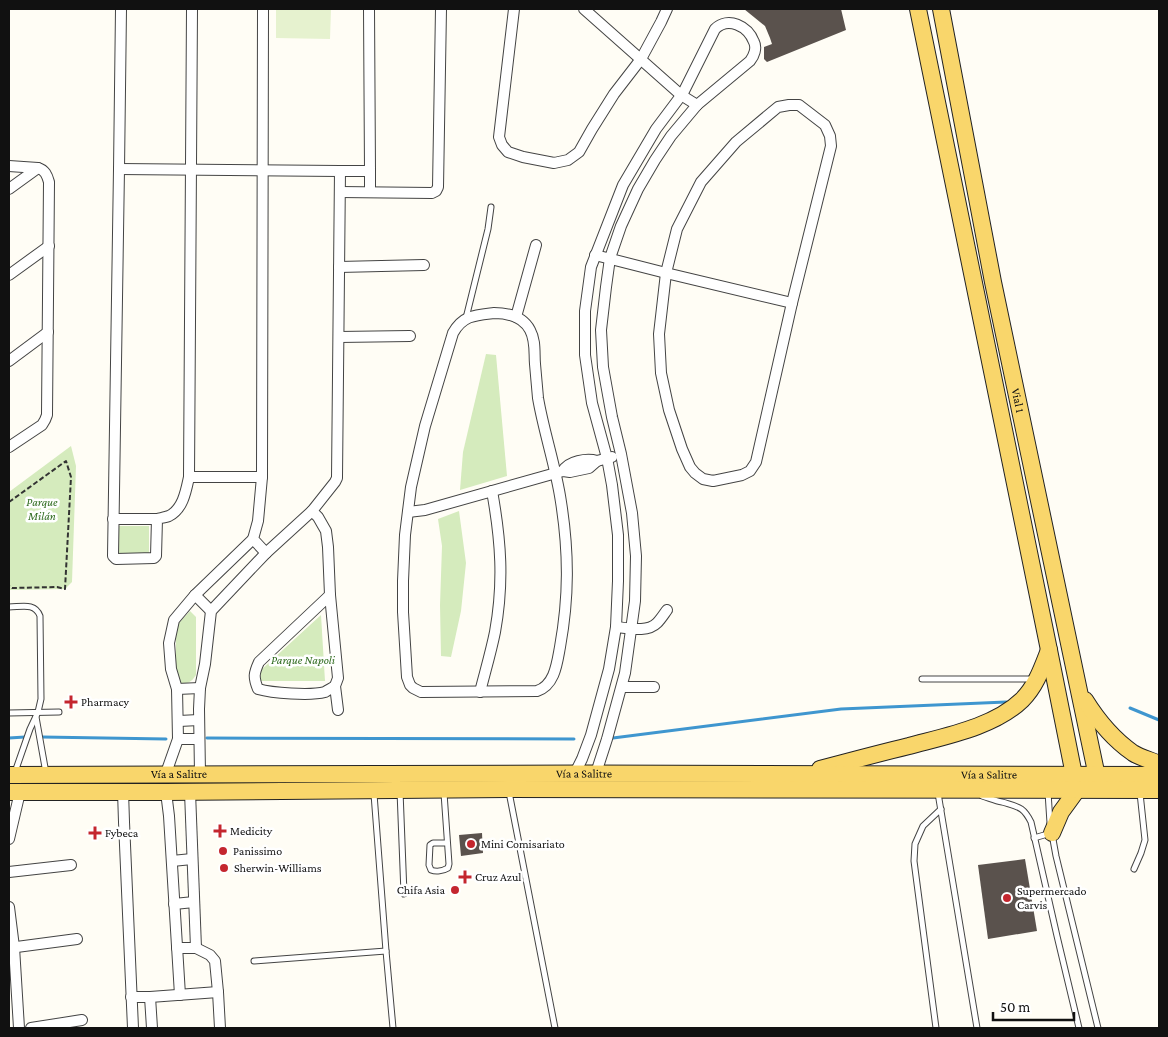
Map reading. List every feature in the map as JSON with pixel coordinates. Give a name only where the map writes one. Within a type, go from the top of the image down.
[{"type":"main road","points":[[918,9],[1075,783],[1052,833]]},
{"type":"main road","name":"Vial 1","points":[[941,9],[993,282],[1098,783]]},
{"type":"main road","points":[[798,775],[957,733],[1007,712],[1022,700],[1038,679],[1049,650]]},
{"type":"main road","points":[[1079,690],[1104,728],[1134,754],[1159,764]]},
{"type":"main road","name":"Vía a Salitre","points":[[11,775],[596,773],[798,775],[1048,783],[1098,783],[1159,776]]},
{"type":"main road","name":"Vía a Salitre","points":[[14,792],[508,789],[965,790],[1048,783]]},
{"type":"main road","name":"Vía a Salitre","points":[[1098,783],[1139,790],[1159,790]]},
{"type":"street","points":[[121,9],[114,558],[154,558],[156,556],[157,519]]},
{"type":"street","points":[[113,519],[157,519],[170,516],[184,498],[189,477],[192,9]]},
{"type":"street","points":[[166,773],[178,739],[179,721],[177,689],[171,669],[169,643],[174,620],[195,595],[253,539],[258,520],[262,477],[263,9]]},
{"type":"street","points":[[369,9],[370,192]]},
{"type":"street","points":[[340,192],[432,193],[436,191],[438,187],[441,9]]},
{"type":"street","points":[[514,9],[499,137],[502,145],[508,152],[522,157],[554,163],[568,160],[579,152],[614,94],[641,59],[666,9]]},
{"type":"street","points":[[587,10],[681,95],[697,104]]},
{"type":"street","points":[[575,773],[591,736],[609,669],[616,627],[618,581],[618,535],[612,485],[602,460],[585,355],[585,311],[591,267],[622,185],[656,129],[681,95],[715,29],[726,22],[744,28],[755,42],[754,55],[750,61],[697,104],[671,136],[638,189],[621,226],[610,258],[601,330],[605,375],[612,417],[632,514],[636,556],[635,601],[626,673],[596,773]]},
{"type":"street","points":[[799,106],[825,125],[830,136],[831,146],[756,462],[750,471],[742,475],[713,481],[703,479],[690,467],[682,449],[669,410],[661,373],[659,334],[666,273],[677,229],[700,182],[736,142],[778,107],[799,106]]},
{"type":"street","points":[[9,166],[42,169],[46,172],[49,182],[47,415],[42,424],[9,447]]},
{"type":"street","points":[[9,189],[38,168]]},
{"type":"street","points":[[120,169],[370,171]]},
{"type":"street","points":[[200,774],[198,720],[200,688],[205,664],[211,611],[266,554],[312,511],[337,478],[340,171]]},
{"type":"street","points":[[516,317],[536,245]]},
{"type":"street","points":[[9,275],[49,246]]},
{"type":"street","points":[[596,255],[792,304]]},
{"type":"street","points":[[339,267],[424,265]]},
{"type":"street","points":[[500,313],[516,317],[528,328],[533,338],[538,397],[544,428],[559,472],[568,571],[560,650],[553,676],[549,684],[542,690],[421,692],[413,688],[408,681],[403,612],[404,558],[410,486],[425,426],[453,333],[461,322],[477,315],[500,313]]},
{"type":"street","points":[[9,361],[48,332]]},
{"type":"street","points":[[339,338],[410,336]]},
{"type":"street","points":[[408,512],[425,510],[559,472],[568,465],[588,460],[602,460],[621,454]]},
{"type":"street","points":[[189,477],[262,477]]},
{"type":"street","points":[[480,692],[495,633],[500,587],[500,540],[492,491]]},
{"type":"street","points":[[312,511],[326,531],[338,678],[335,686],[338,710]]},
{"type":"street","points":[[253,539],[266,554]]},
{"type":"street","points":[[195,595],[211,611]]},
{"type":"street","points":[[330,595],[260,662],[254,672],[258,689],[266,691],[309,694],[325,692],[335,686]]},
{"type":"street","points":[[616,627],[632,629],[651,627],[668,610]]},
{"type":"street","points":[[609,669],[626,673]]},
{"type":"street","points":[[622,687],[654,686]]},
{"type":"street","points":[[177,689],[200,688]]},
{"type":"street","points":[[179,721],[198,720]]},
{"type":"street","points":[[178,739],[199,739]]},
{"type":"street","points":[[123,791],[133,1028]]},
{"type":"street","points":[[9,839],[14,792]]},
{"type":"street","points":[[166,792],[180,995]]},
{"type":"street","points":[[190,792],[196,948]]},
{"type":"street","points":[[172,861],[192,859]]},
{"type":"street","points":[[9,872],[71,865]]},
{"type":"street","points":[[174,904],[194,902]]},
{"type":"street","points":[[9,906],[19,1028]]},
{"type":"street","points":[[11,947],[78,939]]},
{"type":"street","points":[[177,948],[196,948],[210,955],[215,961],[220,1028]]},
{"type":"street","points":[[131,997],[218,992]]},
{"type":"street","points":[[150,997],[152,1028]]},
{"type":"street","points":[[31,1028],[82,1020]]},
{"type":"lane","points":[[466,319],[492,207]]},
{"type":"lane","points":[[9,607],[33,607],[38,610],[40,616],[41,699],[37,714],[11,775]]},
{"type":"lane","points":[[922,679],[1038,679]]},
{"type":"lane","points":[[9,713],[37,714],[60,712]]},
{"type":"lane","points":[[37,714],[46,775]]},
{"type":"lane","points":[[1048,783],[1056,856],[1098,1028]]},
{"type":"lane","points":[[508,789],[555,1028]]},
{"type":"lane","points":[[444,790],[449,864],[448,868],[431,870],[429,865],[430,845],[433,843],[447,843]]},
{"type":"lane","points":[[938,790],[977,1028]]},
{"type":"lane","points":[[965,790],[1003,803],[1015,805],[1023,809],[1031,822],[1079,1028]]},
{"type":"lane","points":[[1134,869],[1145,840],[1139,790]]},
{"type":"lane","points":[[374,791],[393,1028]]},
{"type":"lane","points":[[400,791],[404,894]]},
{"type":"lane","points":[[936,1028],[914,861],[915,844],[923,826],[941,809]]},
{"type":"lane","points":[[1034,838],[1052,833]]},
{"type":"lane","points":[[254,961],[386,951]]},
{"type":"path","points":[[9,502],[66,461],[71,476],[66,589],[57,587],[12,588],[9,586]]},
{"type":"green space","points":[[276,9],[331,9],[330,39],[276,38]]},
{"type":"green space","points":[[486,354],[496,355],[507,476],[460,490],[463,452]]},
{"type":"green space","name":"Parque Milán","points":[[71,446],[76,466],[72,582],[65,589],[9,590],[9,492]]},
{"type":"green space","points":[[459,511],[466,563],[461,611],[451,657],[441,656],[442,546],[438,519]]},
{"type":"green space","points":[[119,526],[149,526],[149,554],[119,554]]},
{"type":"green space","points":[[190,611],[196,617],[196,675],[190,682],[181,683],[176,675],[176,626]]},
{"type":"green space","name":"Parque Napoli","points":[[321,615],[325,681],[260,681],[261,670]]},
{"type":"building","points":[[744,9],[841,9],[846,30],[767,62],[764,59],[764,47],[772,44],[765,26]]},
{"type":"building","name":"Mini Comisariato","points":[[482,833],[483,853],[461,856],[459,835]]},
{"type":"building","name":"Supermercado Carvis","points":[[1025,859],[1037,931],[988,939],[978,865]]},
{"type":"waterway","points":[[613,738],[841,709],[1006,702]]},
{"type":"waterway","points":[[1130,708],[1159,720]]},
{"type":"waterway","points":[[9,738],[25,737]]},
{"type":"waterway","points":[[42,737],[166,739]]},
{"type":"waterway","points":[[207,738],[574,739]]},
{"type":"place","name":"Pharmacy","points":[[71,702]]},
{"type":"place","name":"Medicity","points":[[220,831]]},
{"type":"place","name":"Fybeca","points":[[95,833]]},
{"type":"place","name":"Mini Comisariato","points":[[471,844]]},
{"type":"place","name":"Panissimo","points":[[223,851]]},
{"type":"place","name":"Sherwin-Williams","points":[[224,868]]},
{"type":"place","name":"Cruz Azul","points":[[465,877]]},
{"type":"place","name":"Chifa Asia","points":[[455,890]]},
{"type":"place","name":"Supermercado Carvis","points":[[1007,898]]}]
